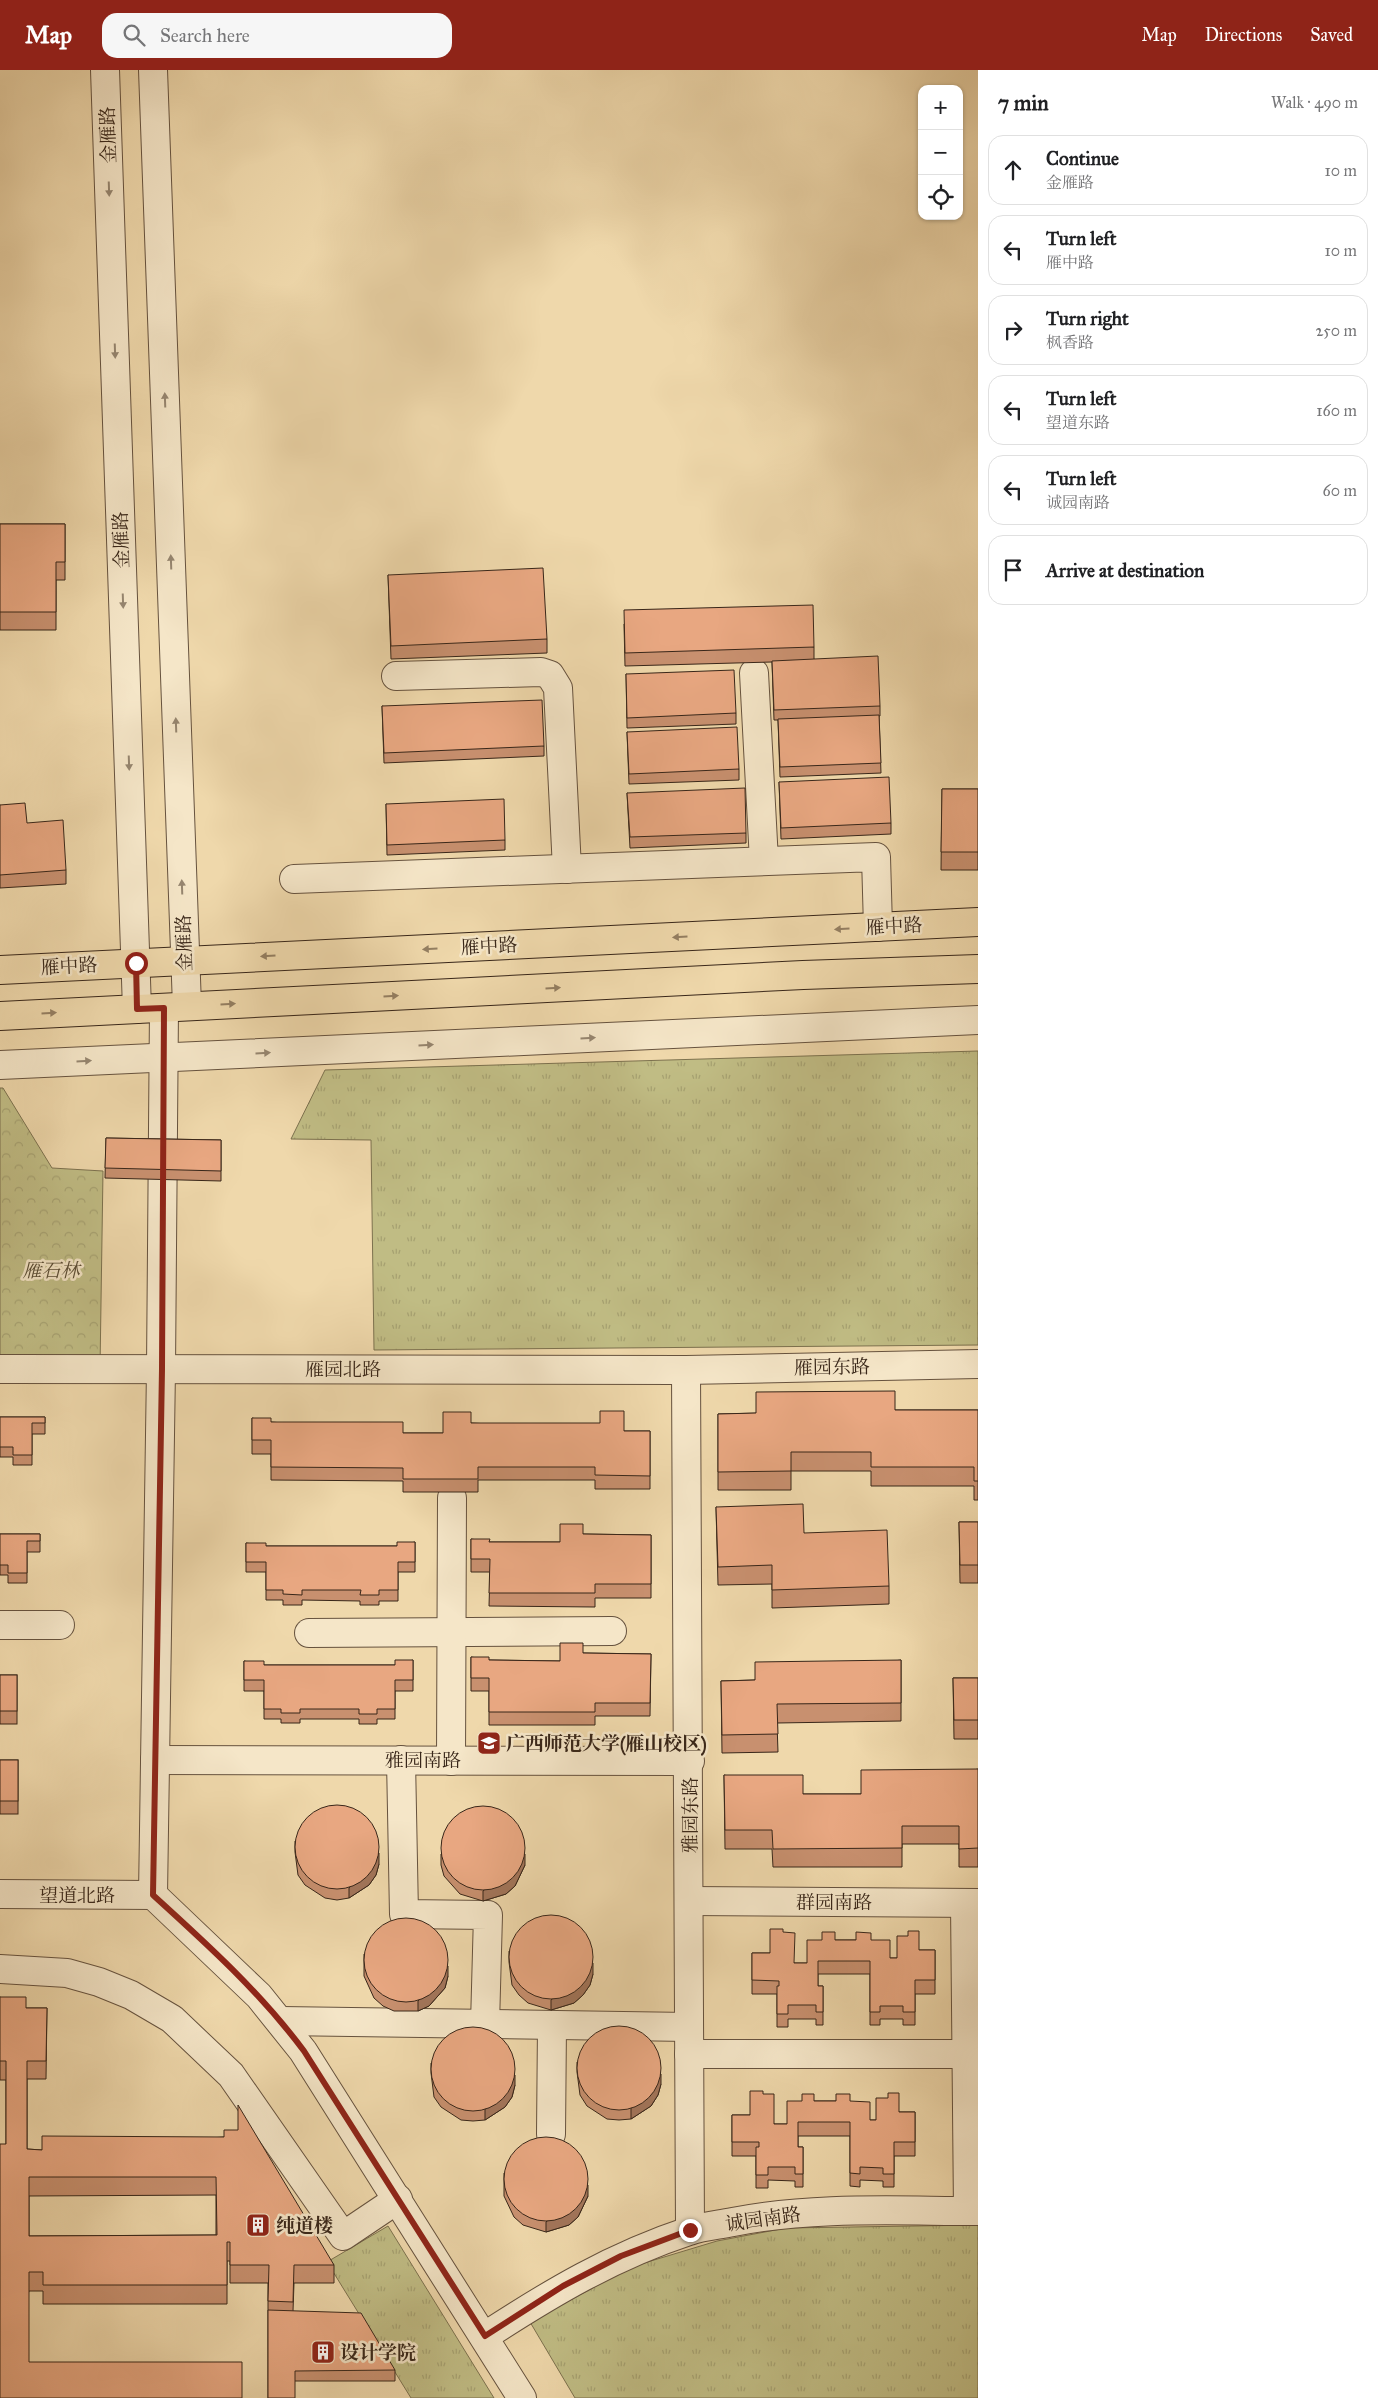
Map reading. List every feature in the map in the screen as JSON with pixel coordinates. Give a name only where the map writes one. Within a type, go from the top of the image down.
[{"type":"main road","name":"雁中路","points":[[0,970],[978,922]]},
{"type":"main road","points":[[0,1016],[783,976],[978,969]]},
{"type":"street","name":"金雁路","points":[[106,70],[137,1009]]},
{"type":"street","name":"金雁路","points":[[153,70],[185,960],[176,1007],[163,1057],[162,1369],[153,1895]]},
{"type":"street","points":[[396,676],[541,672],[550,675],[558,688],[566,869]]},
{"type":"street","points":[[754,673],[764,862]]},
{"type":"street","points":[[294,879],[876,857],[878,927]]},
{"type":"street","points":[[0,1065],[978,1020]]},
{"type":"street","name":"雁园东路","points":[[686,1370],[978,1364]]},
{"type":"street","name":"雁园北路","points":[[0,1369],[686,1370]]},
{"type":"street","name":"雅园东路","points":[[686,1370],[690,1761],[690,2230]]},
{"type":"street","points":[[451,1761],[452,1498]]},
{"type":"street","points":[[0,1625],[60,1625]]},
{"type":"street","points":[[309,1633],[612,1631]]},
{"type":"street","name":"雅园南路","points":[[155,1760],[690,1761]]},
{"type":"street","points":[[401,1760],[404,1914],[488,1915],[485,2024]]},
{"type":"street","name":"望道北路","points":[[0,1894],[153,1895]]},
{"type":"street","points":[[153,1895],[218,1955],[282,2021],[304,2051],[485,2336],[522,2398]]},
{"type":"street","name":"群园南路","points":[[690,1901],[972,1903]]},
{"type":"street","points":[[972,1903],[973,2211]]},
{"type":"street","points":[[0,1968],[67,1973],[99,1982],[131,1995],[172,2019],[231,2075],[344,2236],[398,2200]]},
{"type":"street","points":[[282,2021],[689,2026]]},
{"type":"street","points":[[551,2134],[552,2025]]},
{"type":"street","points":[[689,2054],[972,2054]]},
{"type":"street","name":"诚园南路","points":[[485,2336],[563,2286],[621,2256],[690,2230],[765,2216],[836,2210],[973,2211]]},
{"type":"green space","points":[[978,1051],[978,1345],[374,1350],[371,1140],[291,1139],[325,1070]]},
{"type":"green space","name":"雁石林","points":[[0,1088],[3,1088],[52,1168],[103,1171],[100,1369],[0,1369]]},
{"type":"green space","points":[[978,2225],[978,2398],[575,2398],[530,2322],[631,2267],[717,2241],[786,2228]]},
{"type":"green space","points":[[388,2226],[494,2398],[411,2398],[327,2262]]},
{"type":"building","points":[[0,524],[65,524],[65,562],[56,562],[56,612],[0,612]]},
{"type":"building","points":[[543,568],[547,639],[391,646],[388,575]]},
{"type":"building","points":[[813,605],[814,647],[625,653],[624,610]]},
{"type":"building","points":[[878,656],[880,706],[774,710],[772,661]]},
{"type":"building","points":[[734,670],[736,713],[627,718],[626,674]]},
{"type":"building","points":[[542,700],[544,746],[384,753],[382,706]]},
{"type":"building","points":[[879,715],[881,763],[780,767],[778,719]]},
{"type":"building","points":[[737,727],[739,769],[629,774],[627,732]]},
{"type":"building","points":[[889,777],[891,823],[781,828],[779,782]]},
{"type":"building","points":[[745,788],[746,833],[630,837],[627,793]]},
{"type":"building","points":[[942,789],[978,789],[978,852],[941,852]]},
{"type":"building","points":[[504,799],[505,840],[387,845],[386,804]]},
{"type":"building","points":[[25,803],[27,823],[63,820],[66,870],[0,875],[0,805]]},
{"type":"building","points":[[106,1138],[221,1140],[221,1171],[105,1168]]},
{"type":"building","points":[[895,1391],[895,1410],[978,1410],[978,1481],[974,1481],[974,1467],[871,1467],[871,1452],[791,1452],[791,1471],[718,1472],[718,1414],[756,1413],[756,1392]]},
{"type":"building","points":[[600,1411],[624,1411],[624,1431],[650,1431],[650,1476],[595,1475],[595,1467],[478,1467],[478,1479],[403,1479],[403,1468],[271,1467],[271,1440],[252,1440],[252,1418],[271,1418],[271,1422],[403,1422],[403,1433],[443,1433],[443,1412],[471,1412],[471,1423],[600,1423]]},
{"type":"building","points":[[0,1417],[45,1417],[45,1423],[32,1423],[32,1455],[13,1455],[13,1447],[0,1447]]},
{"type":"building","points":[[803,1504],[804,1533],[887,1530],[889,1586],[772,1590],[772,1565],[718,1567],[716,1507]]},
{"type":"building","points":[[959,1522],[978,1522],[978,1565],[960,1565]]},
{"type":"building","points":[[560,1524],[583,1524],[583,1534],[651,1535],[651,1584],[595,1584],[595,1593],[489,1593],[490,1559],[471,1559],[471,1539],[490,1539],[489,1542],[560,1542]]},
{"type":"building","points":[[0,1534],[40,1534],[40,1541],[27,1541],[27,1573],[8,1573],[8,1565],[0,1565]]},
{"type":"building","points":[[397,1542],[415,1542],[415,1562],[398,1562],[398,1590],[379,1590],[379,1595],[360,1595],[361,1590],[302,1590],[302,1595],[283,1594],[283,1590],[266,1590],[266,1562],[246,1562],[246,1543],[266,1543],[266,1546],[397,1546]]},
{"type":"building","points":[[560,1643],[583,1643],[583,1653],[651,1654],[650,1703],[595,1703],[595,1712],[489,1712],[489,1678],[471,1678],[471,1657],[489,1657],[489,1660],[560,1661]]},
{"type":"building","points":[[395,1660],[413,1660],[413,1680],[395,1680],[395,1709],[377,1709],[377,1714],[359,1714],[359,1709],[300,1709],[300,1713],[281,1713],[281,1709],[264,1709],[264,1680],[244,1680],[244,1661],[264,1661],[264,1665],[395,1665]]},
{"type":"building","points":[[901,1660],[901,1703],[777,1704],[778,1734],[722,1735],[721,1681],[755,1680],[755,1662]]},
{"type":"building","points":[[0,1675],[17,1675],[17,1711],[0,1711]]},
{"type":"building","points":[[953,1678],[978,1678],[978,1720],[954,1720]]},
{"type":"building","points":[[0,1760],[18,1760],[18,1801],[0,1801]]},
{"type":"building","points":[[978,1769],[978,1848],[959,1849],[959,1826],[902,1826],[902,1848],[773,1849],[772,1830],[725,1830],[724,1775],[803,1775],[803,1794],[861,1794],[861,1770]]},
{"type":"building","points":[[337,1805],[353,1808],[372,1824],[376,1831],[379,1847],[376,1863],[360,1882],[353,1886],[337,1889],[321,1886],[302,1870],[298,1863],[295,1847],[298,1831],[314,1812],[321,1808]]},
{"type":"building","points":[[483,1806],[506,1813],[518,1825],[525,1848],[518,1871],[506,1883],[483,1890],[460,1883],[448,1871],[441,1848],[448,1825],[460,1813]]},
{"type":"building","points":[[551,1915],[574,1922],[586,1934],[593,1957],[586,1980],[574,1992],[551,1999],[528,1992],[516,1980],[509,1957],[516,1934],[528,1922]]},
{"type":"building","points":[[406,1918],[429,1925],[441,1937],[448,1960],[441,1983],[429,1995],[406,2002],[383,1995],[371,1983],[364,1960],[371,1937],[383,1925]]},
{"type":"building","points":[[770,1929],[783,1929],[783,1932],[795,1933],[794,1963],[807,1963],[807,1940],[822,1940],[822,1932],[835,1932],[835,1940],[856,1940],[856,1932],[871,1933],[871,1940],[890,1940],[890,1958],[897,1958],[897,1936],[908,1936],[908,1931],[919,1931],[919,1950],[935,1950],[935,1980],[915,1980],[915,2012],[903,2012],[903,2006],[880,2006],[880,2012],[870,2012],[870,1961],[818,1961],[818,1986],[823,1986],[823,2012],[816,2012],[816,2005],[788,2005],[788,2014],[777,2014],[777,1986],[779,1986],[779,1981],[752,1980],[752,1953],[770,1953]]},
{"type":"building","name":"纯道楼","points":[[0,1997],[26,1997],[26,2008],[47,2008],[46,2061],[27,2061],[27,2149],[42,2150],[42,2136],[224,2137],[224,2130],[238,2130],[238,2105],[334,2265],[294,2265],[293,2302],[268,2301],[269,2265],[230,2265],[230,2242],[227,2242],[227,2285],[43,2285],[43,2272],[29,2272],[29,2362],[242,2362],[242,2398],[0,2398],[0,2144],[6,2144],[6,2061],[0,2061]],"holes":[[[29,2177],[216,2177],[217,2235],[29,2236]]]},
{"type":"building","points":[[619,2026],[635,2029],[654,2045],[658,2052],[661,2068],[658,2084],[642,2103],[635,2107],[619,2110],[603,2107],[584,2091],[580,2084],[577,2068],[580,2052],[596,2033],[603,2029]]},
{"type":"building","points":[[473,2027],[496,2034],[508,2046],[515,2069],[508,2092],[496,2104],[473,2111],[450,2104],[438,2092],[431,2069],[438,2046],[450,2034]]},
{"type":"building","points":[[750,2091],[763,2091],[763,2094],[774,2094],[774,2124],[787,2124],[787,2101],[802,2101],[802,2094],[814,2094],[814,2101],[836,2101],[836,2094],[850,2094],[850,2101],[870,2102],[870,2120],[876,2120],[876,2098],[888,2098],[888,2093],[899,2093],[899,2112],[915,2112],[915,2142],[894,2142],[894,2174],[883,2174],[883,2168],[860,2167],[860,2174],[850,2173],[850,2122],[798,2122],[798,2147],[803,2147],[803,2174],[795,2174],[795,2167],[768,2167],[768,2175],[756,2175],[756,2147],[759,2147],[759,2142],[732,2142],[732,2115],[750,2115]]},
{"type":"building","points":[[546,2137],[569,2144],[581,2156],[588,2179],[581,2202],[569,2214],[546,2221],[523,2214],[511,2202],[504,2179],[511,2156],[523,2144]]},
{"type":"building","name":"设计学院","points":[[268,2310],[361,2313],[395,2370],[295,2371],[295,2398],[268,2398]]},
{"type":"place","name":"广西师范大学(雁山校区)","points":[[489,1743]]},
{"type":"place","name":"纯道楼","points":[[258,2225]]},
{"type":"place","name":"设计学院","points":[[323,2352]]},
{"type":"route","points":[[136,963],[137,1009],[164,1008],[162,1369],[153,1895],[260,1996],[282,2021],[304,2051],[485,2336],[563,2286],[621,2256],[690,2230]]}]
